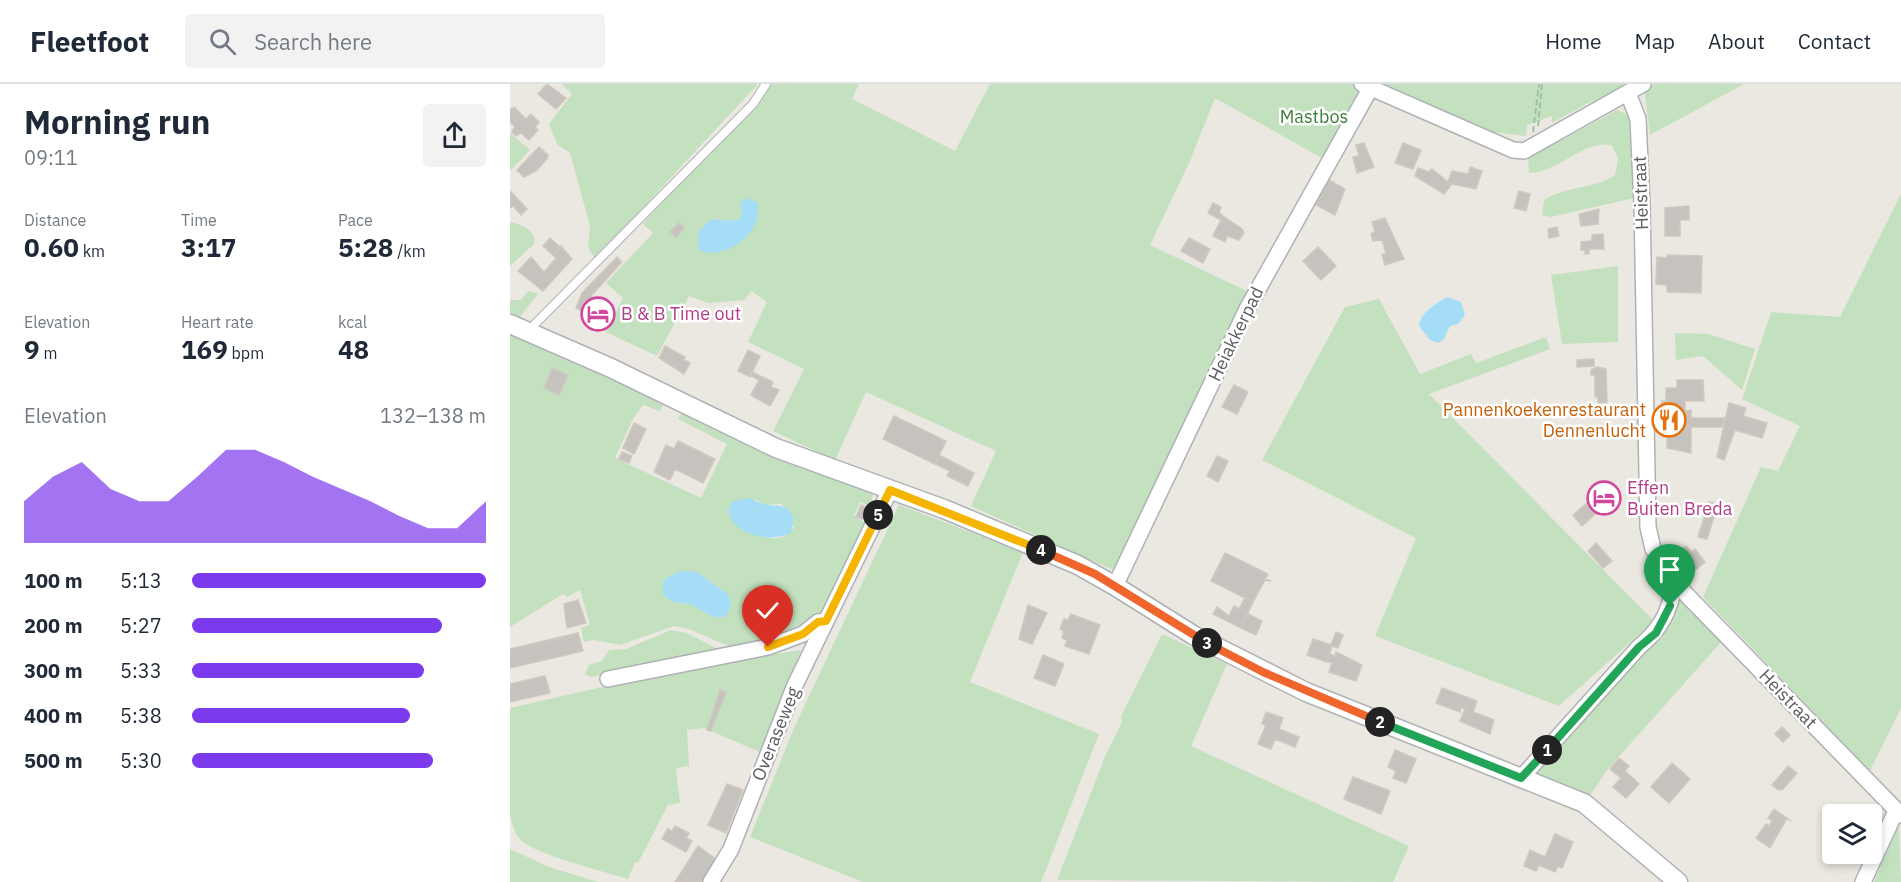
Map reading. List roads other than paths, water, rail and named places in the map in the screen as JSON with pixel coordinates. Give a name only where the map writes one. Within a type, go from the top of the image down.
[{"type":"street","points":[[1366,86],[1513,150],[1533,147],[1643,84]]},
{"type":"street","name":"Heiakkerpad","points":[[1115,586],[1247,309],[1366,86]]},
{"type":"street","name":"Heistraat","points":[[1628,93],[1638,119],[1642,205],[1648,527],[1653,549],[1676,582],[1898,813]]},
{"type":"street","points":[[510,324],[621,373],[776,448],[944,509],[1078,566],[1115,586],[1165,619],[1263,672],[1379,722],[1584,803],[1678,882]]},
{"type":"street","name":"Overaseweg","points":[[711,882],[731,849],[778,725],[890,490]]},
{"type":"street","points":[[1521,778],[1639,647],[1656,633],[1670,606],[1676,582]]},
{"type":"street","points":[[608,679],[768,647],[803,634],[818,622],[826,621]]},
{"type":"street","points":[[1863,882],[1898,813]]},
{"type":"lane","points":[[527,332],[753,104],[766,84]]},
{"type":"water","points":[[745,198],[757,202],[758,213],[749,234],[741,242],[720,252],[709,253],[698,250],[698,233],[704,226],[717,219],[739,219],[742,214],[740,205]]},
{"type":"water","points":[[1447,297],[1461,302],[1465,315],[1458,324],[1450,326],[1444,339],[1438,343],[1430,340],[1419,326],[1426,313]]},
{"type":"water","points":[[748,498],[789,510],[794,519],[791,533],[764,537],[745,532],[732,520],[728,511],[732,502]]},
{"type":"water","points":[[680,571],[697,572],[729,595],[731,606],[725,617],[713,617],[690,604],[677,603],[665,597],[662,590],[665,579]]},
{"type":"place","name":"B & B Time out","points":[[598,314]]},
{"type":"place","name":"Pannenkoekenrestaurant Dennenlucht","points":[[1669,420]]},
{"type":"place","name":"Effen Buiten Breda","points":[[1604,498]]},
{"type":"park label","name":"Mastbos","points":[[1314,117]]}]
